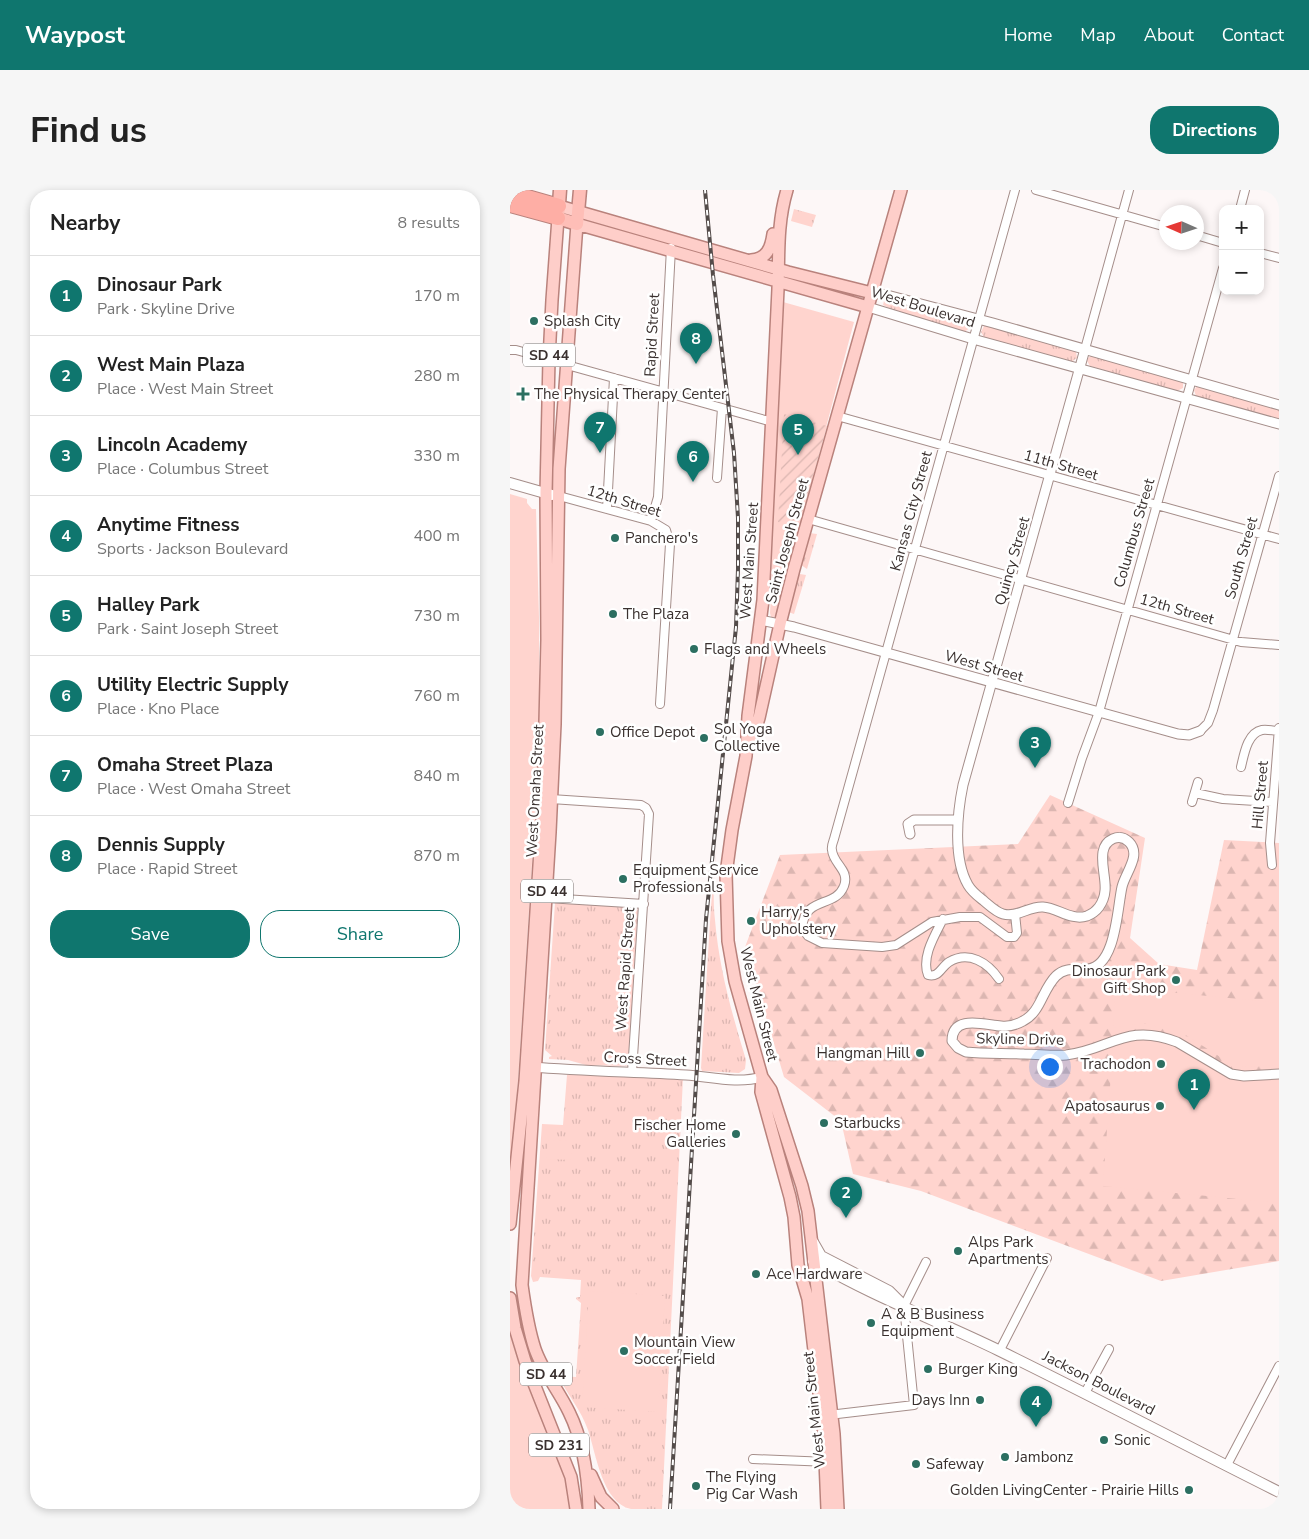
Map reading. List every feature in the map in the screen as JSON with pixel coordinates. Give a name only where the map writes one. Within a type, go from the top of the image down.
[{"type":"highway","points":[[559,212],[560,190]]},
{"type":"highway","points":[[578,218],[580,190]]},
{"type":"highway","points":[[510,192],[559,212]]},
{"type":"highway","points":[[510,205],[559,212]]},
{"type":"highway","name":"West Boulevard","points":[[559,212],[578,218]]},
{"type":"main road","points":[[750,260],[760,259],[767,253],[772,242],[774,222],[782,206],[786,190]]},
{"type":"main road","name":"Saint Joseph Street","points":[[746,756],[759,718],[780,624],[808,519],[901,190]]},
{"type":"main road","name":"West Main Street","points":[[782,206],[778,240],[778,281],[765,564],[748,716],[746,756],[726,874],[726,908],[728,941],[735,981],[762,1076],[771,1090],[802,1186],[815,1263],[831,1462],[838,1509]]},
{"type":"main road","name":"West Omaha Street","points":[[559,212],[549,359],[546,493],[547,640],[545,737],[522,1285],[528,1326],[535,1349],[569,1413],[584,1457],[589,1509]]},
{"type":"main road","name":"West Omaha Street","points":[[510,1224],[531,1067],[547,898],[555,724],[559,496],[578,218]]},
{"type":"main road","name":"West Boulevard","points":[[578,218],[674,239],[778,269],[872,293]]},
{"type":"main road","name":"West Boulevard","points":[[578,218],[670,251],[868,307]]},
{"type":"main road","points":[[510,483],[559,496]]},
{"type":"main road","points":[[765,564],[770,583],[768,614],[771,619],[780,624]]},
{"type":"main road","name":"West Main Street","points":[[762,1076],[761,1092],[790,1197],[798,1265],[808,1299],[827,1415]]},
{"type":"main road","points":[[769,1126],[779,1144],[792,1184],[802,1245],[806,1255],[815,1263]]},
{"type":"main road","name":"Jackson Boulevard","points":[[811,1236],[814,1247],[821,1256],[889,1291],[904,1306]]},
{"type":"main road","points":[[804,1283],[804,1270],[815,1263],[823,1264],[858,1280],[870,1282]]},
{"type":"main road","name":"Jackson Boulevard","points":[[815,1263],[886,1299],[1000,1350],[1279,1492]]},
{"type":"main road","points":[[816,1289],[824,1278],[841,1276]]},
{"type":"main road","name":"SD 44","points":[[510,1298],[515,1328],[535,1385]]},
{"type":"main road","points":[[535,1385],[570,1454],[580,1492],[582,1509]]},
{"type":"main road","name":"SD 231","points":[[535,1385],[571,1477],[576,1509]]},
{"type":"main road","name":"SD 44","points":[[584,1457],[595,1487],[601,1497],[613,1509]]},
{"type":"main road","name":"West Main Street","points":[[827,1509],[831,1462]]},
{"type":"street","name":"Kansas City Street","points":[[943,919],[925,925],[902,941],[889,946],[831,944],[808,936],[802,928],[807,913],[815,905],[837,895],[844,887],[844,871],[833,856],[834,839],[1015,190]]},
{"type":"street","points":[[1036,190],[1159,225]]},
{"type":"street","name":"Quincy Street","points":[[1015,914],[1005,915],[998,912],[969,886],[960,858],[958,820],[963,785],[1129,190]]},
{"type":"street","points":[[1241,205],[1245,190]]},
{"type":"street","points":[[1204,237],[1219,242]]},
{"type":"street","name":"Rapid Street","points":[[651,521],[658,497],[670,251],[674,239]]},
{"type":"street","points":[[1264,254],[1279,258]]},
{"type":"street","name":"Columbus Street","points":[[1068,803],[1099,712],[1219,282]]},
{"type":"street","name":"West Boulevard","points":[[872,293],[887,295],[1085,349],[1279,405]]},
{"type":"street","name":"West Boulevard","points":[[868,307],[973,339],[1279,424]]},
{"type":"street","points":[[510,350],[549,359]]},
{"type":"street","points":[[567,365],[772,421]]},
{"type":"street","points":[[607,509],[614,378]]},
{"type":"street","points":[[717,478],[722,408]]},
{"type":"street","name":"11th Street","points":[[837,416],[1262,536],[1279,539]]},
{"type":"street","name":"South Street","points":[[1200,731],[1209,720],[1213,710],[1279,476]]},
{"type":"street","name":"12th Street","points":[[559,496],[651,521],[666,530],[670,544],[660,704]]},
{"type":"street","name":"12th Street","points":[[808,519],[1232,639],[1253,644],[1279,645]]},
{"type":"street","name":"West Street","points":[[760,620],[1178,734],[1189,735],[1200,731]]},
{"type":"street","points":[[1241,767],[1249,741],[1263,730],[1279,729]]},
{"type":"street","name":"Hill Street","points":[[1272,865],[1270,843],[1272,802],[1277,770],[1279,729]]},
{"type":"street","points":[[1192,802],[1198,782]]},
{"type":"street","points":[[1195,793],[1223,799],[1272,802]]},
{"type":"street","name":"West Rapid Street","points":[[551,799],[641,805],[646,808],[649,814],[632,1072]]},
{"type":"street","points":[[910,834],[908,824],[914,820],[958,820]]},
{"type":"street","name":"Skyline Drive","points":[[1015,914],[1035,907],[1042,907],[1071,916],[1087,916],[1093,913],[1102,901],[1105,893],[1103,853],[1106,843],[1111,839],[1120,838],[1128,842],[1133,848],[1133,861],[1122,884],[1111,944],[1101,963],[1092,968],[1066,970],[1056,975],[1048,985],[1037,1009],[1021,1022],[1003,1026],[970,1022],[959,1026],[952,1034],[952,1038],[953,1043],[960,1050],[974,1053],[1063,1055],[1083,1051],[1124,1036],[1138,1034],[1168,1038],[1231,1074],[1244,1076],[1279,1074]]},
{"type":"street","points":[[547,898],[644,904]]},
{"type":"street","points":[[999,979],[987,964],[971,958],[952,960],[938,974],[934,976],[928,975],[927,967],[931,943],[943,919],[970,916],[980,917],[1001,934],[1011,938],[1014,937],[1017,933],[1015,914]]},
{"type":"street","name":"Cross Street","points":[[531,1067],[696,1076],[738,1081],[762,1076]]},
{"type":"street","points":[[1000,1350],[1047,1258]]},
{"type":"street","points":[[827,1415],[914,1405],[904,1306],[926,1262]]},
{"type":"street","points":[[1085,1393],[1109,1350]]},
{"type":"street","points":[[1227,1465],[1279,1366]]},
{"type":"street","points":[[753,1459],[831,1462]]},
{"type":"green space","points":[[794,209],[816,215],[812,227],[791,221]]},
{"type":"green space","points":[[884,301],[920,307],[967,320],[970,323],[970,328],[964,332],[902,314],[883,305]]},
{"type":"green space","points":[[783,302],[854,322],[776,615],[771,617],[771,568]]},
{"type":"green space","points":[[984,326],[1073,350],[1076,352],[1077,358],[1071,362],[984,337],[981,332]]},
{"type":"green space","points":[[1092,355],[1180,379],[1183,382],[1183,388],[1177,391],[1090,366],[1087,361]]},
{"type":"green space","points":[[1197,386],[1279,407],[1279,420],[1196,396],[1194,390]]},
{"type":"green space","points":[[784,414],[827,426],[798,528],[778,522]]},
{"type":"green space","points":[[510,494],[527,499],[527,503],[532,509],[536,509],[539,618],[539,755],[510,1204]]},
{"type":"green space","points":[[809,533],[817,534],[807,569],[801,565]]},
{"type":"green space","points":[[798,575],[806,575],[794,614],[788,612]]},
{"type":"green space","points":[[1050,795],[1145,838],[1130,938],[1159,964],[1197,970],[1224,840],[1279,843],[1279,1261],[1161,1281],[921,1191],[853,1174],[841,1121],[784,1077],[745,947],[780,855],[1018,844]]},
{"type":"green space","points":[[717,843],[714,911],[723,973],[746,1060],[745,1069],[739,1073],[702,1071],[701,1068],[711,906]]},
{"type":"green space","points":[[555,903],[631,906],[638,910],[629,1063],[626,1066],[586,1065],[568,1060],[549,1059],[552,1056],[545,1050]]},
{"type":"green space","points":[[1116,987],[1279,1003],[1279,1065],[1239,1067],[1181,1032],[1142,1023],[1113,1028]]},
{"type":"green space","points":[[1137,1039],[1177,1047],[1192,1054],[1229,1078],[1247,1080],[1279,1078],[1279,1203],[1103,1186],[1113,1045]]},
{"type":"green space","points":[[567,1075],[626,1075],[683,1078],[662,1509],[631,1509],[621,1505],[613,1497],[597,1464],[585,1423],[558,1376],[576,1377],[581,1303],[576,1299],[580,1297],[581,1280],[540,1277],[538,1281],[533,1282],[531,1276],[542,1124],[563,1125]]},
{"type":"green space","points":[[548,1140],[572,1141],[571,1160],[546,1159]]},
{"type":"green space","name":"Mountain View Soccer Field","points":[[589,1291],[665,1296],[658,1412],[582,1407]]},
{"type":"green space","points":[[510,1331],[526,1381],[565,1474],[570,1509],[510,1509]]},
{"type":"railway","points":[[670,1509],[706,919],[736,627],[738,569],[738,518],[734,453],[705,190]]},
{"type":"place","name":"Splash City","points":[[534,321]]},
{"type":"place","name":"Dennis Supply","points":[[696,364]]},
{"type":"place","name":"The Physical Therapy Center","points":[[523,394]]},
{"type":"place","name":"Omaha Street Plaza","points":[[600,453]]},
{"type":"place","name":"Halley Park","points":[[798,455]]},
{"type":"place","name":"Utility Electric Supply","points":[[693,482]]},
{"type":"place","name":"Panchero's","points":[[615,538]]},
{"type":"place","name":"The Plaza","points":[[613,614]]},
{"type":"place","name":"Flags and Wheels","points":[[694,649]]},
{"type":"place","name":"Office Depot","points":[[600,732]]},
{"type":"place","name":"Sol Yoga Collective","points":[[704,738]]},
{"type":"place","name":"Lincoln Academy","points":[[1035,768]]},
{"type":"place","name":"Equipment Service Professionals","points":[[623,879]]},
{"type":"place","name":"Harry's Upholstery","points":[[751,921]]},
{"type":"place","name":"Dinosaur Park Gift Shop","points":[[1176,980]]},
{"type":"place","name":"Hangman Hill","points":[[920,1053]]},
{"type":"place","name":"Trachodon","points":[[1161,1064]]},
{"type":"place","name":"Apatosaurus","points":[[1160,1106]]},
{"type":"place","name":"Dinosaur Park","points":[[1194,1110]]},
{"type":"place","name":"Starbucks","points":[[824,1123]]},
{"type":"place","name":"Fischer Home Galleries","points":[[736,1134]]},
{"type":"place","name":"West Main Plaza","points":[[846,1218]]},
{"type":"place","name":"Alps Park Apartments","points":[[958,1251]]},
{"type":"place","name":"Ace Hardware","points":[[756,1274]]},
{"type":"place","name":"A & B Business Equipment","points":[[871,1323]]},
{"type":"place","name":"Mountain View Soccer Field","points":[[624,1351]]},
{"type":"place","name":"Burger King","points":[[928,1369]]},
{"type":"place","name":"Days Inn","points":[[980,1400]]},
{"type":"place","name":"Anytime Fitness","points":[[1036,1427]]},
{"type":"place","name":"Sonic","points":[[1104,1440]]},
{"type":"place","name":"Jambonz","points":[[1005,1457]]},
{"type":"place","name":"Safeway","points":[[916,1464]]},
{"type":"place","name":"The Flying Pig Car Wash","points":[[696,1486]]},
{"type":"place","name":"Golden LivingCenter - Prairie Hills","points":[[1189,1490]]}]
